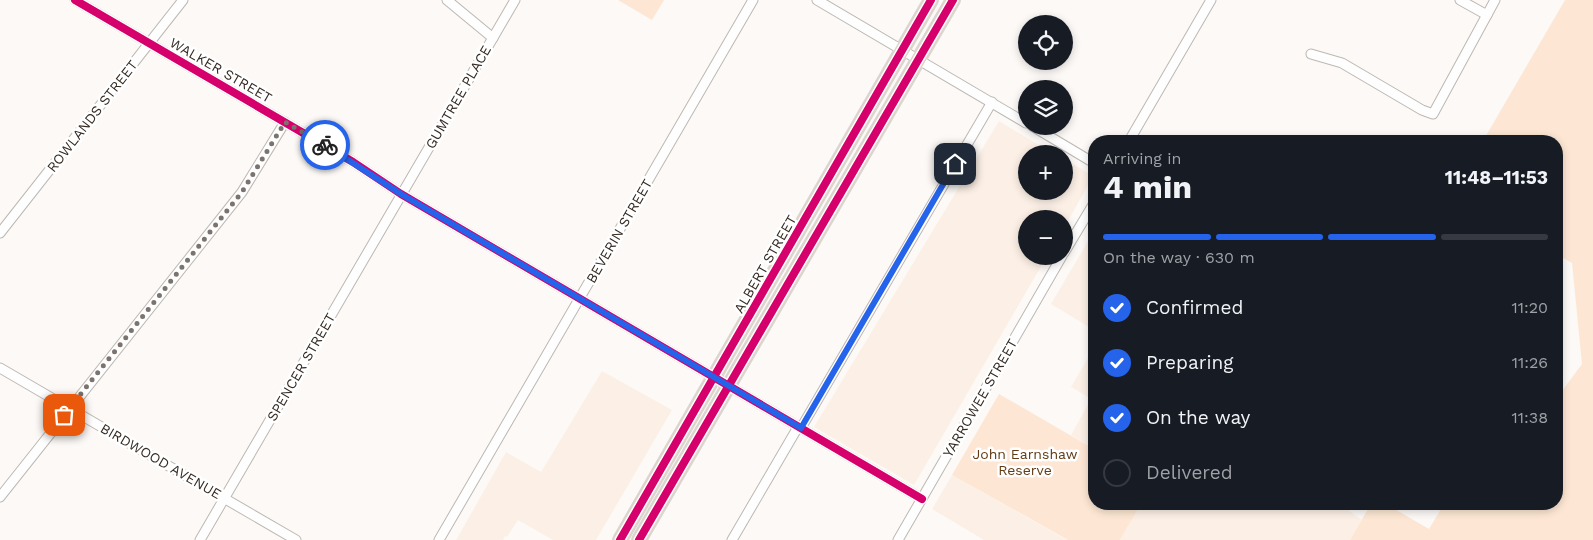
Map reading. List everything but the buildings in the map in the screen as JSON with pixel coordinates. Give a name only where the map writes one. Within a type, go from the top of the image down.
[{"type":"highway","name":"ALBERT STREET","points":[[620,540],[931,0]]},
{"type":"highway","points":[[639,540],[953,0]]},
{"type":"street","name":"WALKER STREET","points":[[75,0],[353,162],[401,194],[729,387],[922,498]]},
{"type":"street","name":"ROWLANDS STREET","points":[[0,233],[184,0]]},
{"type":"street","points":[[447,0],[493,38]]},
{"type":"street","name":"GUMTREE PLACE","points":[[401,194],[515,0]]},
{"type":"street","name":"BEVERIN STREET","points":[[439,540],[753,0]]},
{"type":"street","points":[[817,0],[1018,118]]},
{"type":"street","points":[[1133,135],[1211,0]]},
{"type":"street","points":[[1460,0],[1487,15]]},
{"type":"street","points":[[1311,54],[1340,62],[1424,111],[1433,114],[1495,0]]},
{"type":"street","points":[[732,540],[992,102]]},
{"type":"street","points":[[0,497],[242,192],[285,122]]},
{"type":"street","points":[[1047,135],[1088,159]]},
{"type":"street","name":"SPENCER STREET","points":[[200,540],[401,194]]},
{"type":"street","name":"YARROWEE STREET","points":[[1073,238],[1088,213]]},
{"type":"street","name":"YARROWEE STREET","points":[[898,540],[1057,265]]},
{"type":"street","name":"BIRDWOOD AVENUE","points":[[0,368],[296,540]]},
{"type":"shaded area","points":[[999,121],[1018,132],[1018,135],[1022,135],[1039,145],[1018,145],[1018,200],[1073,200],[1073,164],[1088,173],[1088,185],[1073,212],[1073,210],[1018,210],[1018,265],[1042,265],[914,485],[814,427]]},
{"type":"shaded area","points":[[1088,241],[1088,326],[1051,304]]},
{"type":"shaded area","points":[[1088,358],[1088,397],[1071,387]]},
{"type":"shaded area","points":[[602,371],[672,410],[596,540],[553,540],[518,520],[503,540],[456,540],[506,452],[541,472]]},
{"type":"shaded area","points":[[1088,404],[1088,445],[1071,435]]},
{"type":"shaded area","points":[[952,475],[1067,540],[984,540],[932,509]]},
{"type":"shaded area","points":[[1138,510],[1348,510],[1362,520],[1350,540],[1120,540]]},
{"type":"green space","points":[[618,0],[664,0],[652,20]]},
{"type":"green space","points":[[1565,0],[1593,0],[1593,540],[1350,540],[1368,510],[1396,510],[1429,529],[1440,510],[1563,510],[1563,390],[1582,364],[1572,263],[1563,258],[1563,135],[1486,135]]},
{"type":"green space","name":"John Earnshaw Reserve","points":[[999,394],[1088,446],[1088,510],[1138,510],[1120,540],[1068,540],[952,475]]},
{"type":"cycle path","points":[[75,0],[353,162],[401,194],[922,499]]},
{"type":"cycle path","points":[[620,540],[931,0]]},
{"type":"cycle path","points":[[639,540],[953,0]]},
{"type":"way so far","points":[[64,415],[242,192],[285,122],[325,145]]},
{"type":"route","points":[[325,145],[401,194],[801,428],[955,164]]}]
